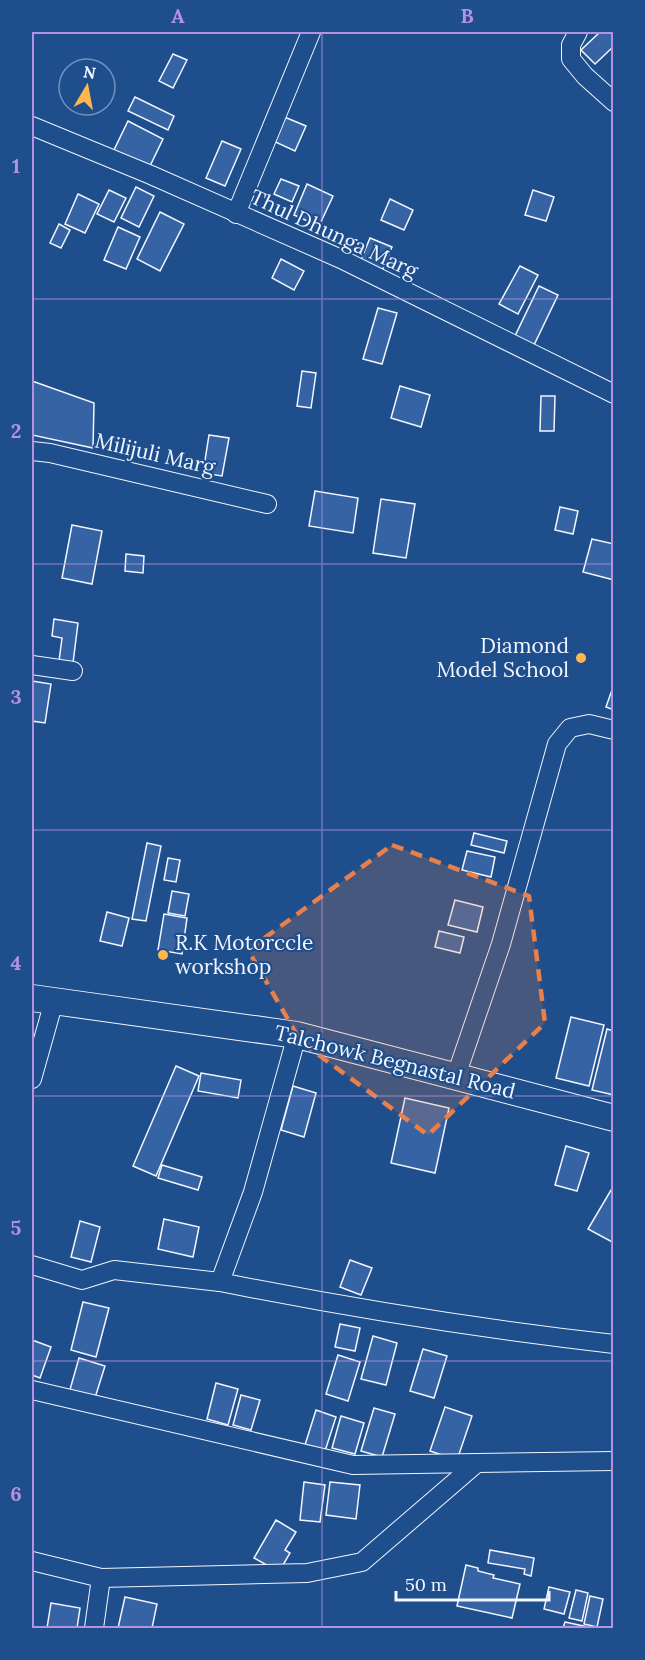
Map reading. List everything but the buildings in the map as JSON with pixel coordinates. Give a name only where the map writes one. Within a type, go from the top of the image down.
[{"type":"main road","name":"Talchowk Begnastal Road","points":[[43,999],[106,1010],[297,1035],[614,1118]]},
{"type":"street","points":[[236,214],[311,32]]},
{"type":"street","points":[[578,32],[571,45],[570,59],[614,102]]},
{"type":"street","name":"Thul Dhunga Marg","points":[[32,126],[151,175],[341,259],[614,394]]},
{"type":"street","name":"Milijuli Marg","points":[[32,452],[50,453],[267,504]]},
{"type":"street","points":[[32,665],[73,671]]},
{"type":"street","points":[[456,1076],[501,944],[557,744],[570,728],[589,724],[614,730]]},
{"type":"street","points":[[32,1079],[43,999]]},
{"type":"street","points":[[220,1281],[253,1192],[297,1035]]},
{"type":"street","points":[[32,1265],[82,1280],[114,1270],[220,1281],[316,1301],[470,1326],[614,1344]]},
{"type":"street","points":[[32,1390],[353,1465],[614,1461]]},
{"type":"street","points":[[32,1561],[101,1578],[307,1573],[362,1562],[477,1463]]},
{"type":"street","points":[[94,1629],[101,1578]]},
{"type":"highlighted area","points":[[392,845],[529,896],[545,1023],[428,1135],[301,1042],[248,950]]},
{"type":"place","name":"Diamond Model School","points":[[581,658]]},
{"type":"place","name":"R.K Motorccle workshop","points":[[163,955]]}]
